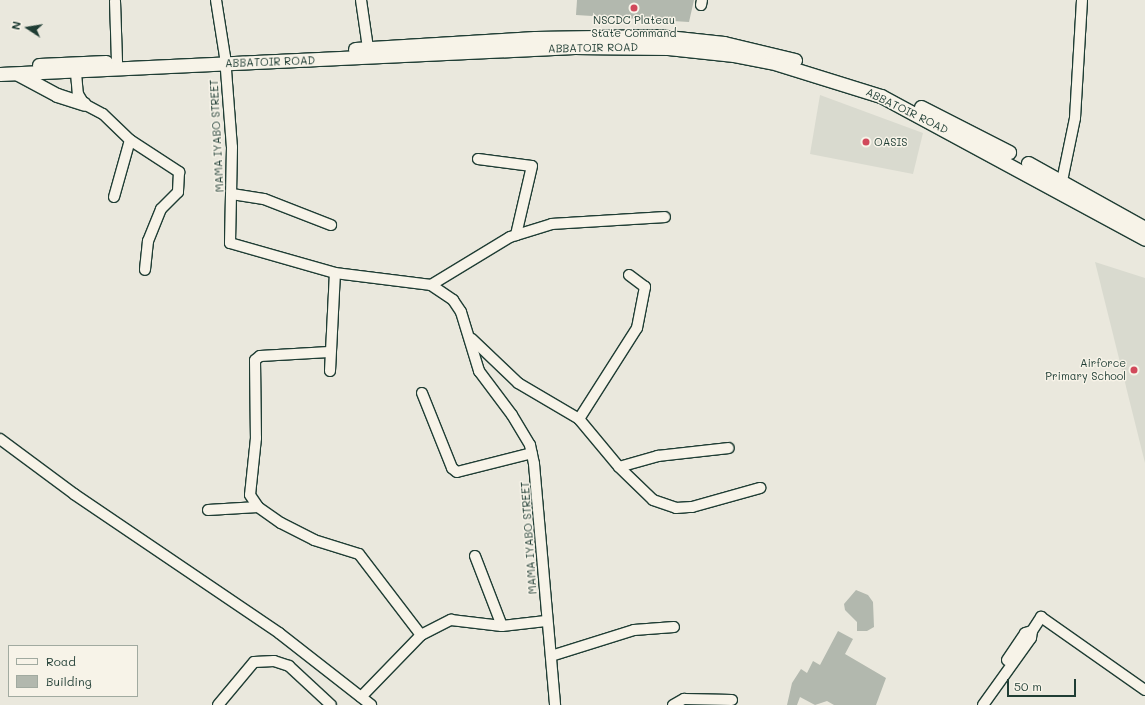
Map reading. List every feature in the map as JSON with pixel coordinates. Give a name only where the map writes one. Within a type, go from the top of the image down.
[{"type":"street","name":"MAMA IYABO STREET","points":[[216,0],[226,60],[232,194],[228,238],[234,245],[335,273],[431,285],[453,300],[472,340],[479,371],[512,415],[532,454],[540,496],[546,621],[551,656],[555,705]]},
{"type":"street","points":[[361,0],[368,48]]},
{"type":"street","points":[[1062,182],[1075,118],[1082,0]]},
{"type":"street","points":[[114,1],[117,62]]},
{"type":"street","name":"ABBATOIR ROAD","points":[[0,74],[76,73],[368,48],[558,38],[658,36],[724,43],[849,76],[940,115],[1145,228]]},
{"type":"street","name":"ABBATOIR ROAD","points":[[0,66],[226,60],[617,46],[741,56],[881,96],[1145,239]]},
{"type":"street","points":[[76,73],[78,94],[84,104]]},
{"type":"street","points":[[16,74],[57,95],[84,104],[103,114],[130,140],[179,172],[178,192],[157,216],[148,241],[145,270]]},
{"type":"street","points":[[114,197],[130,140]]},
{"type":"street","points":[[478,159],[532,166],[516,235]]},
{"type":"street","points":[[232,194],[264,199],[331,225]]},
{"type":"street","points":[[431,285],[516,235],[552,224],[665,217]]},
{"type":"street","points":[[330,371],[329,352],[335,273]]},
{"type":"street","points":[[579,419],[637,328],[645,287],[628,275]]},
{"type":"street","points":[[472,340],[518,383],[579,419],[619,467],[653,500],[676,508],[760,488]]},
{"type":"street","points":[[329,352],[260,356],[255,360],[256,438],[250,494],[258,507],[314,540],[359,554],[421,636]]},
{"type":"street","points":[[422,393],[452,468],[457,472],[532,454]]},
{"type":"street","points":[[0,439],[74,494],[273,629],[371,705]]},
{"type":"street","points":[[619,467],[658,456],[729,448]]},
{"type":"street","points":[[208,510],[258,507]]},
{"type":"street","points":[[474,556],[502,626]]},
{"type":"street","points":[[983,705],[1006,670],[1031,638],[1032,630],[1041,618],[1145,690]]},
{"type":"street","points":[[362,697],[421,636],[451,620],[502,626],[546,621]]},
{"type":"street","points":[[551,656],[634,630],[674,627]]},
{"type":"street","points":[[218,705],[254,662],[274,661],[289,666],[331,705]]},
{"type":"street","points":[[673,705],[684,699],[732,700]]},
{"type":"shaded area","points":[[820,95],[923,133],[913,174],[810,154]]},
{"type":"shaded area","name":"Airforce Primary School","points":[[1095,262],[1145,278],[1145,463]]},
{"type":"building","name":"NSCDC Plateau State Command","points":[[577,0],[694,0],[689,22],[576,15]]},
{"type":"building","points":[[856,590],[868,595],[873,602],[874,627],[867,631],[857,631],[857,622],[845,610],[844,604]]},
{"type":"building","points":[[838,631],[853,639],[845,654],[886,678],[876,705],[834,705],[827,701],[815,705],[800,697],[797,705],[787,705],[792,683],[801,669],[807,673],[813,661],[820,665]]},
{"type":"place","name":"NSCDC Plateau State Command","points":[[634,8]]},
{"type":"place","name":"OASIS","points":[[866,142]]},
{"type":"place","name":"Airforce Primary School","points":[[1134,370]]}]
